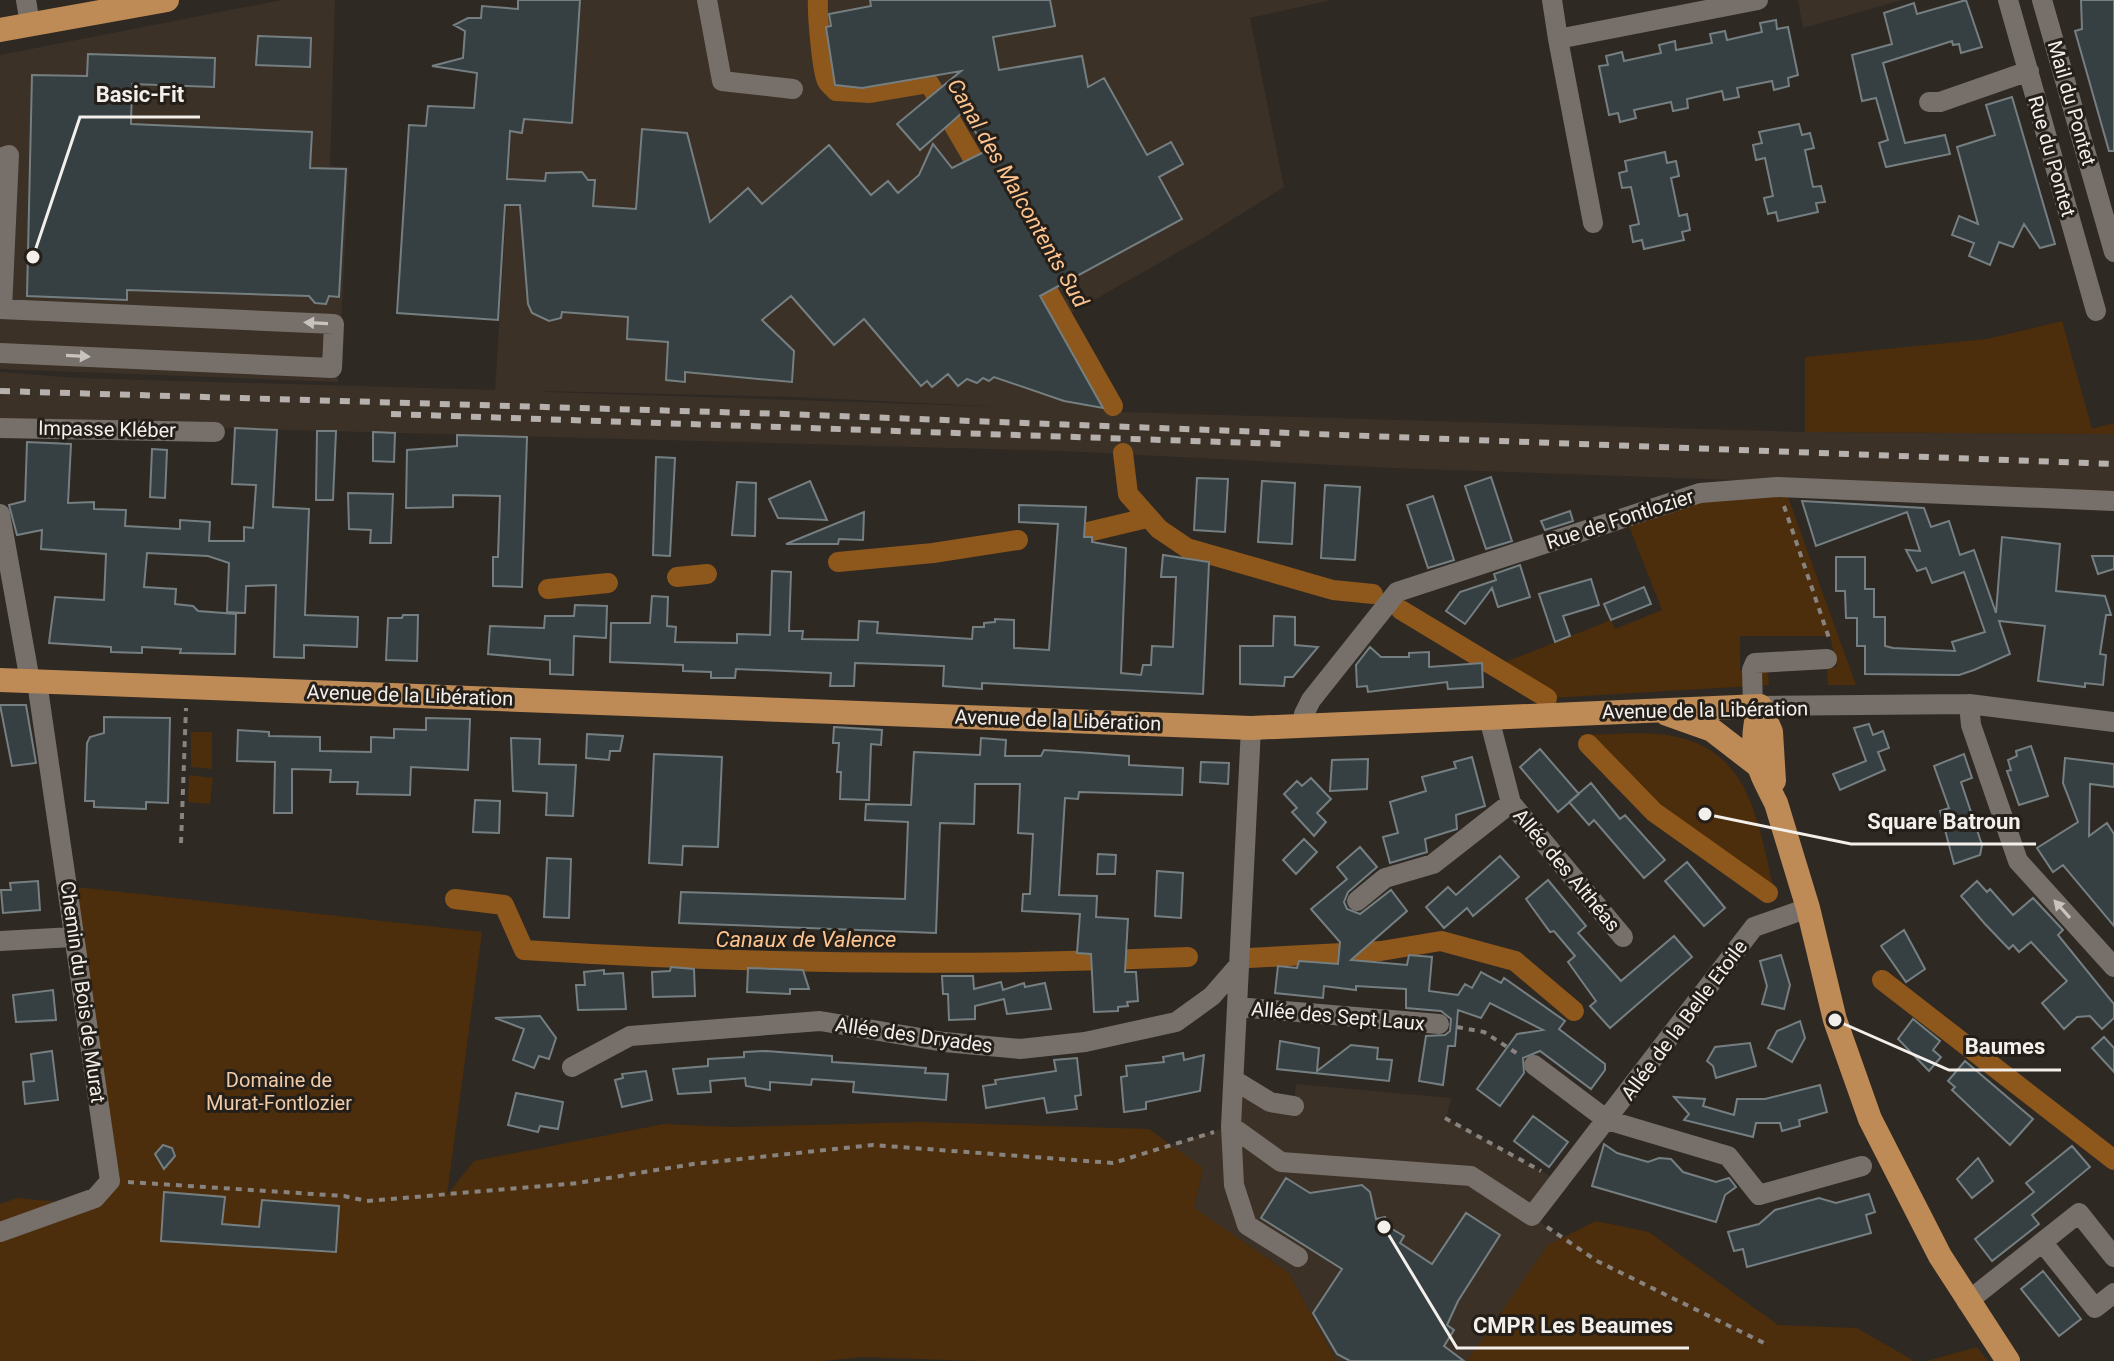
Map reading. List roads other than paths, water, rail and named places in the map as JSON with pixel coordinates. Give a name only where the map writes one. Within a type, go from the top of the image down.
[{"type":"main road","points":[[0,30],[80,8],[167,0]]},
{"type":"main road","name":"Avenue de la Libération","points":[[0,680],[1251,728],[1650,708],[1756,706]]},
{"type":"main road","points":[[1756,706],[1752,732],[1756,764],[1776,803],[1808,908],[1835,1020],[1870,1119],[1914,1209],[1967,1302],[2008,1361]]},
{"type":"main road","points":[[1756,706],[1771,732],[1776,803]]},
{"type":"main road","points":[[1650,708],[1712,730],[1756,764]]},
{"type":"street","points":[[26,0],[30,24]]},
{"type":"street","points":[[707,0],[722,81],[793,89]]},
{"type":"street","points":[[1552,0],[1593,223]]},
{"type":"street","points":[[1558,39],[1758,0]]},
{"type":"street","name":"Rue du Pontet","points":[[2008,0],[2096,311]]},
{"type":"street","name":"Mail du Pontet","points":[[2042,0],[2114,252]]},
{"type":"street","points":[[1929,102],[1940,102],[2029,71]]},
{"type":"street","points":[[0,158],[9,155],[1,309],[334,324],[332,368],[0,353]]},
{"type":"street","name":"Impasse Kléber","points":[[0,428],[215,432]]},
{"type":"street","name":"Rue de Fontlozier","points":[[1303,727],[1304,714],[1311,700],[1397,592],[1700,493],[1777,487],[2114,501]]},
{"type":"street","name":"Chemin du Bois de Murat","points":[[0,514],[34,682],[110,1181],[95,1198],[0,1232]]},
{"type":"street","points":[[1756,706],[1752,670],[1755,663],[1827,659]]},
{"type":"street","points":[[1969,704],[1971,725],[2018,861],[2114,967]]},
{"type":"street","name":"Avenue de la Libération","points":[[1756,706],[1969,704],[2114,722]]},
{"type":"street","name":"Allée des Althéas","points":[[1489,718],[1511,803],[1623,937]]},
{"type":"street","points":[[1251,728],[1231,1126],[1234,1185],[1247,1225],[1298,1257]]},
{"type":"street","name":"Allée des Althéas","points":[[1357,901],[1385,878],[1433,864],[1511,803]]},
{"type":"street","name":"Allée de la Belle Etoile","points":[[1231,1126],[1281,1162],[1471,1176],[1532,1216],[1754,927],[1808,908]]},
{"type":"street","points":[[0,941],[73,937]]},
{"type":"street","name":"Allée des Dryades","points":[[572,1067],[630,1036],[820,1021],[944,1042],[1020,1049],[1085,1042],[1176,1022],[1212,996],[1239,965]]},
{"type":"street","name":"Allée des Sept Laux","points":[[1237,1007],[1439,1024]]},
{"type":"street","name":"Allée de la Belle Etoile","points":[[1534,1065],[1607,1120],[1728,1156],[1759,1195],[1862,1166]]},
{"type":"street","points":[[1234,1080],[1270,1102],[1294,1106]]},
{"type":"street","points":[[1967,1302],[2079,1213],[2114,1257]]},
{"type":"street","points":[[2043,1243],[2095,1308],[2114,1293]]},
{"type":"waterway","name":"Canal des Malcontents Sud","points":[[818,0],[822,55],[829,84],[836,91],[870,93],[929,83],[985,179]]},
{"type":"waterway","name":"Canal des Malcontents Sud","points":[[1036,270],[1113,406]]},
{"type":"waterway","name":"Canal des Malcontents Sud","points":[[1123,453],[1128,494],[1159,529],[1187,548],[1333,590],[1373,594]]},
{"type":"waterway","name":"Canal des Malcontents Sud","points":[[1088,532],[1147,518]]},
{"type":"waterway","name":"Canal des Malcontents Sud","points":[[838,562],[933,553],[1018,540]]},
{"type":"waterway","name":"Canal des Malcontents Sud","points":[[677,577],[707,574]]},
{"type":"waterway","name":"Canal des Malcontents Sud","points":[[548,589],[608,583]]},
{"type":"waterway","name":"Canal des Malcontents Sud","points":[[1401,610],[1547,698]]},
{"type":"waterway","name":"Canal des Malcontents Sud","points":[[1588,744],[1654,812],[1768,893]]},
{"type":"waterway","name":"Canaux de Valence","points":[[455,899],[504,905],[524,950],[856,962],[1022,962],[1188,957]]},
{"type":"waterway","name":"Canaux de Valence","points":[[1249,958],[1381,951],[1441,941],[1515,961],[1574,1011]]},
{"type":"waterway","name":"Canal des Malcontents Sud","points":[[1882,980],[2114,1160]]},
{"type":"railway","points":[[0,391],[784,414],[2114,464]]},
{"type":"railway","points":[[391,414],[1283,444]]},
{"type":"place","name":"Basic-Fit","points":[[33,257]]},
{"type":"place","name":"Square Batroun","points":[[1705,814]]},
{"type":"place","name":"Baumes","points":[[1835,1020]]},
{"type":"place","name":"CMPR Les Beaumes","points":[[1384,1227]]},
{"type":"park label","name":"Domaine de Murat-Fontlozier","points":[[279,1092]]}]
